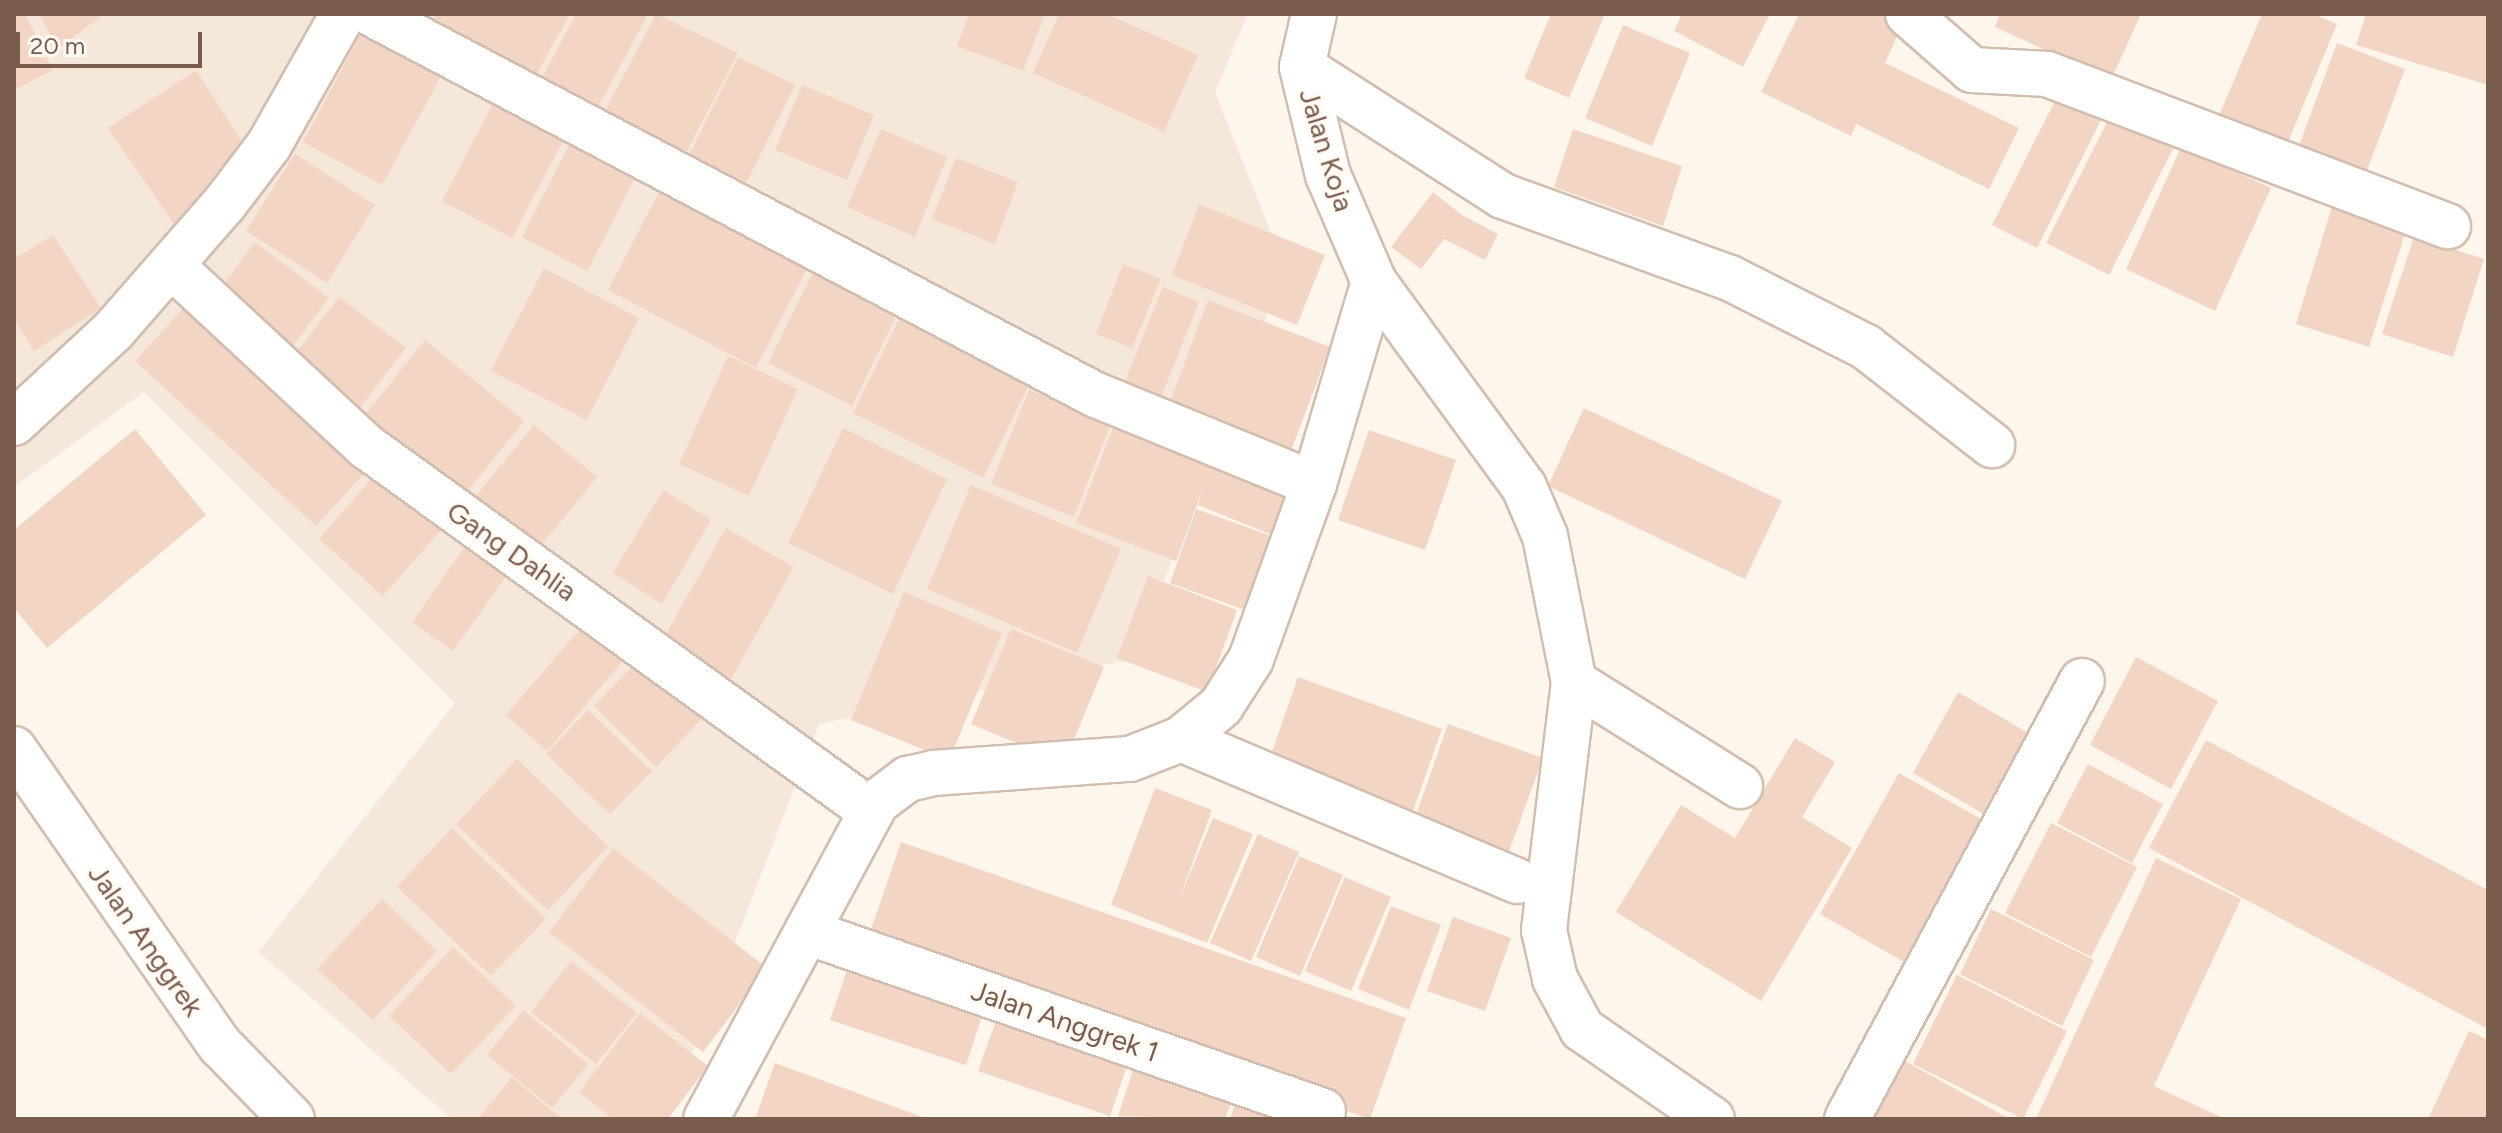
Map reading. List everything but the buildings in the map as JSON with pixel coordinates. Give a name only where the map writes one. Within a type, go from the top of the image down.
[{"type":"street","points":[[14,423],[113,331],[172,266],[269,145],[343,14]]},
{"type":"street","points":[[372,14],[1096,395],[1314,484]]},
{"type":"street","name":"Jalan Koja","points":[[1314,14],[1302,67],[1328,175],[1374,282],[1524,487],[1545,536],[1574,682],[1544,930],[1555,979],[1582,1029],[1712,1119]]},
{"type":"street","points":[[1908,14],[1972,70],[2047,74],[2448,226]]},
{"type":"street","points":[[1302,67],[1503,196],[1730,278],[1866,347],[1992,445]]},
{"type":"street","name":"Gang Dahlia","points":[[172,266],[367,447],[871,811]]},
{"type":"street","points":[[706,1119],[871,811],[908,779],[933,773],[1130,759],[1181,739],[1221,706],[1251,659],[1314,484],[1374,282]]},
{"type":"street","points":[[1847,1119],[2082,681]]},
{"type":"street","points":[[1574,682],[1740,786]]},
{"type":"street","points":[[1181,739],[1517,881]]},
{"type":"street","name":"Jalan Anggrek","points":[[14,749],[220,1045],[292,1119]]},
{"type":"street","name":"Jalan Anggrek 1","points":[[807,932],[1323,1111]]},
{"type":"shaded area","points":[[14,14],[1248,14],[1215,92],[1285,268],[1134,659],[819,724],[667,1119],[452,1119],[258,952],[455,703],[144,392],[14,487]]}]
